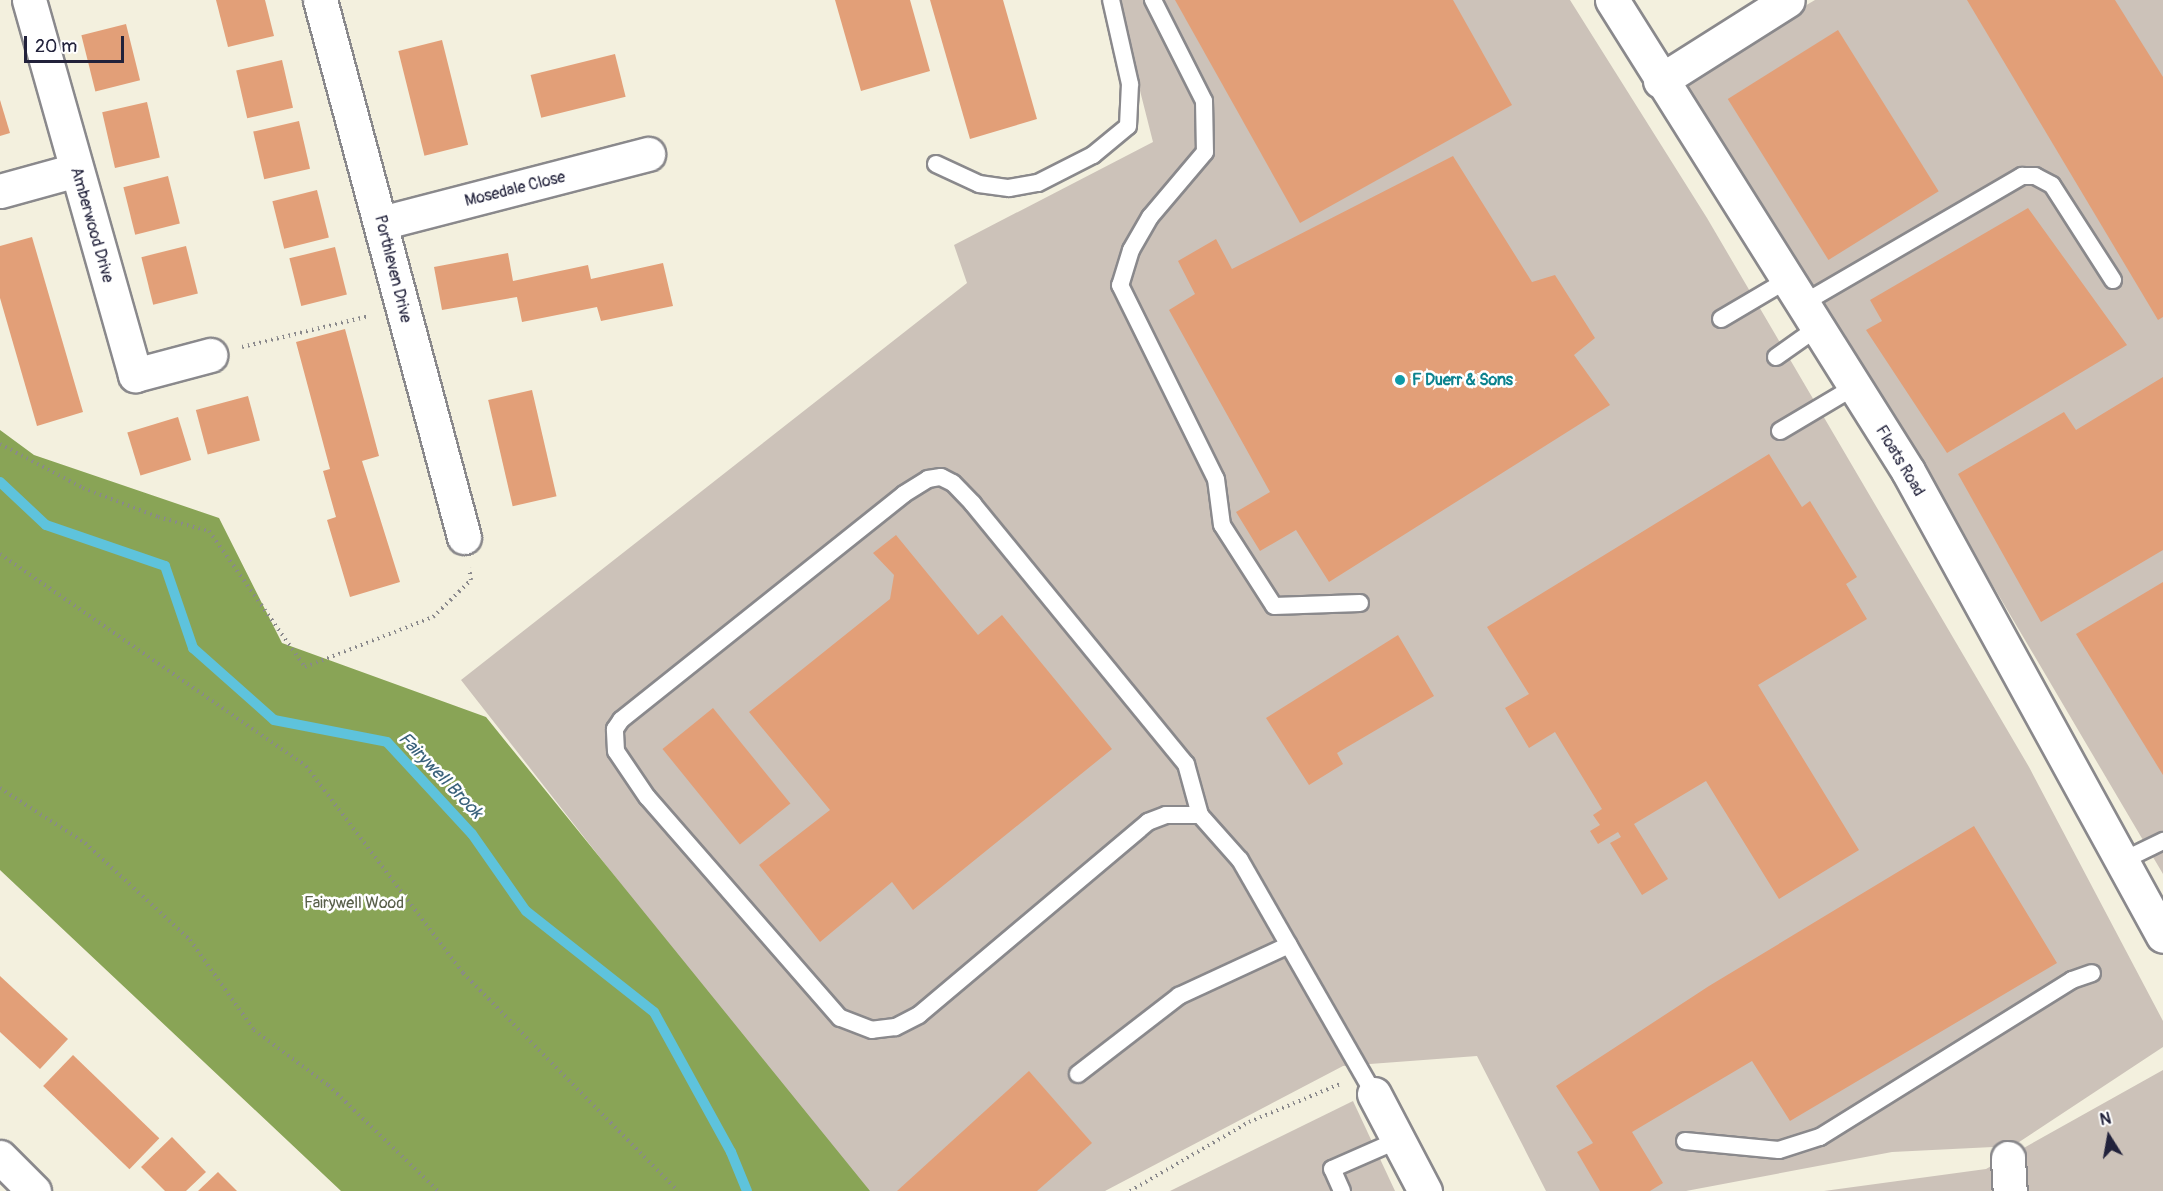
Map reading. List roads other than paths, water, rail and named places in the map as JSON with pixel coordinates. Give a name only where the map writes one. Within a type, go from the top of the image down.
[{"type":"street","name":"Amberwood Drive","points":[[29,0],[135,375],[210,355]]},
{"type":"street","name":"Porthleven Drive","points":[[320,0],[464,537]]},
{"type":"street","name":"Floats Road","points":[[1612,0],[1660,81],[1908,471],[2163,936]]},
{"type":"street","points":[[1660,81],[1788,0]]},
{"type":"street","name":"Mosedale Close","points":[[381,223],[648,154]]},
{"type":"street","points":[[0,191],[76,170]]},
{"type":"street","points":[[1374,1094],[1425,1191]]},
{"type":"street","points":[[0,1158],[34,1191]]},
{"type":"street","points":[[2008,1158],[2010,1191]]},
{"type":"lane","points":[[936,164],[979,184],[1018,186],[1038,183],[1093,155],[1128,126],[1130,84],[1112,0]]},
{"type":"lane","points":[[1153,0],[1204,101],[1205,152],[1150,217],[1131,250],[1120,285],[1216,479],[1222,525],[1275,606],[1360,603]]},
{"type":"lane","points":[[1721,319],[1802,304],[2022,176],[2035,176],[2052,185],[2113,280]]},
{"type":"lane","points":[[1776,357],[1802,304]]},
{"type":"lane","points":[[1780,431],[1854,387]]},
{"type":"lane","points":[[1200,815],[1166,815],[1148,822],[919,1015],[895,1027],[872,1030],[840,1018],[647,797],[616,751],[615,729],[621,720],[904,494],[928,479],[941,477],[953,483],[973,504],[1148,713],[1186,764],[1200,815],[1240,860],[1374,1094]]},
{"type":"lane","points":[[2122,861],[2163,841]]},
{"type":"lane","points":[[1078,1074],[1179,996],[1289,945]]},
{"type":"lane","points":[[1685,1141],[1779,1150],[1820,1137],[2072,980],[2092,973]]},
{"type":"lane","points":[[1342,1191],[1332,1169],[1398,1140]]},
{"type":"waterway","name":"Fairywell Brook","points":[[0,482],[46,525],[165,566],[193,648],[274,720],[387,742],[472,834],[526,911],[654,1012],[731,1152],[747,1191]]},
{"type":"place","name":"F Duerr & Sons","points":[[1400,380]]},
{"type":"park label","name":"Fairywell Wood","points":[[354,903]]}]
